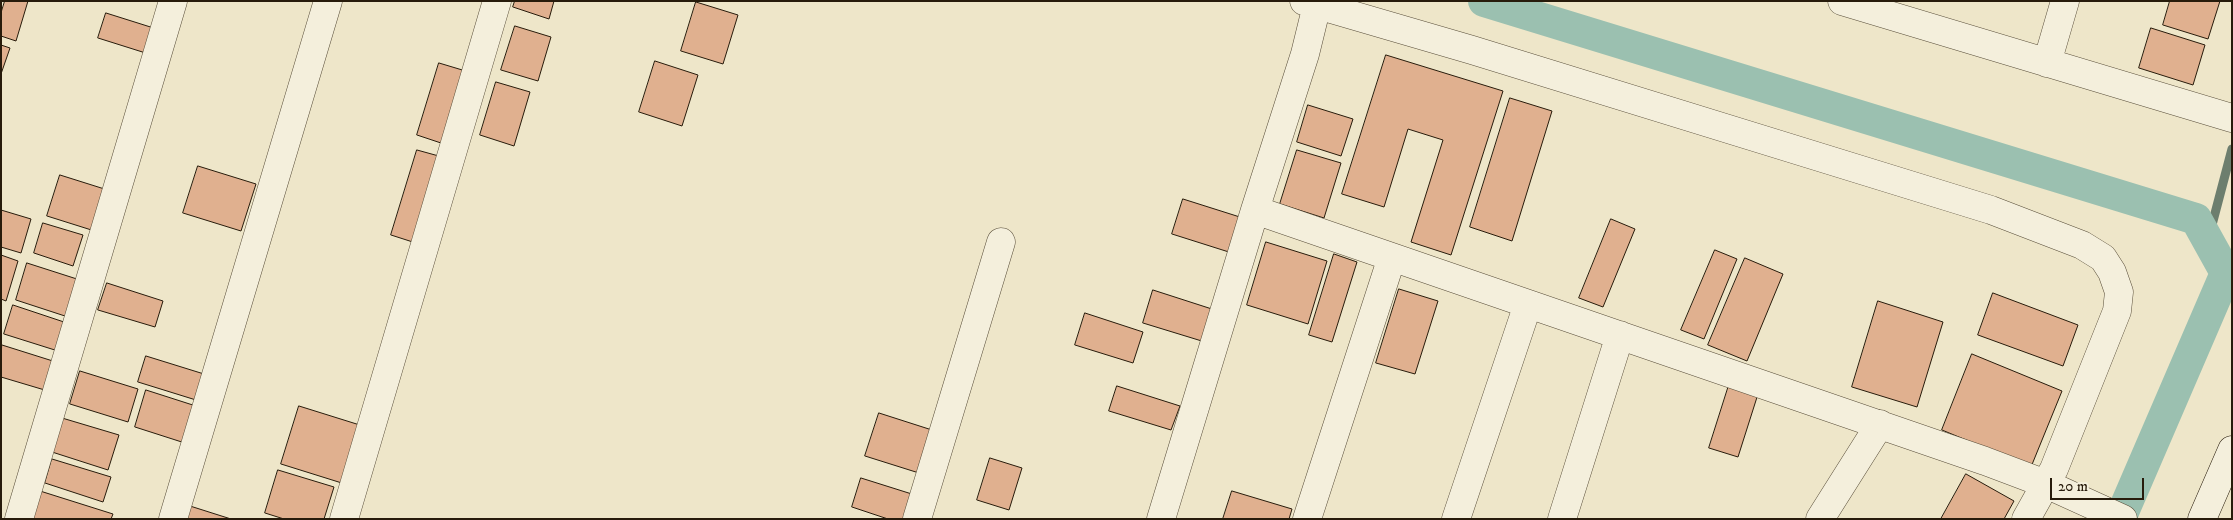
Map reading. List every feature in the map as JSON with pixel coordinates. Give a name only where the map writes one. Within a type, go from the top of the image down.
[{"type":"street","points":[[19,519],[173,1]]},
{"type":"street","points":[[173,519],[328,1]]},
{"type":"street","points":[[344,519],[497,1]]},
{"type":"street","points":[[1842,1],[1877,6],[2047,62],[2219,114]]},
{"type":"street","points":[[2047,62],[2065,1]]},
{"type":"street","points":[[1162,519],[1255,210],[1305,54],[1311,3],[1472,50],[1991,210],[2082,245],[2103,258],[2112,272],[2119,292],[2117,311],[2054,470],[2026,519]]},
{"type":"street","points":[[1255,210],[1880,424],[2046,484],[2114,515]]},
{"type":"street","points":[[917,519],[1001,242]]},
{"type":"street","points":[[1307,519],[1392,257]]},
{"type":"street","points":[[1456,519],[1528,304]]},
{"type":"street","points":[[1562,519],[1620,336]]},
{"type":"street","points":[[1820,519],[1880,424]]},
{"type":"street","points":[[2202,519],[2230,457]]},
{"type":"building","points":[[5,1],[28,1],[16,41],[1,36],[1,13]]},
{"type":"building","points":[[515,1],[554,1],[549,19],[513,7]]},
{"type":"building","points":[[2170,1],[2220,1],[2208,39],[2163,25]]},
{"type":"building","points":[[696,2],[738,15],[723,64],[681,51]]},
{"type":"building","points":[[106,13],[160,30],[152,55],[98,38]]},
{"type":"building","points":[[515,26],[551,37],[538,81],[501,70]]},
{"type":"building","points":[[2151,28],[2205,45],[2193,85],[2139,68]]},
{"type":"building","points":[[1,45],[10,48],[1,74]]},
{"type":"building","points":[[1386,55],[1503,91],[1451,255],[1411,242],[1443,140],[1408,129],[1384,207],[1342,194]]},
{"type":"building","points":[[655,61],[698,75],[682,126],[639,112]]},
{"type":"building","points":[[439,63],[469,72],[447,145],[417,135]]},
{"type":"building","points":[[496,82],[530,92],[514,146],[480,135]]},
{"type":"building","points":[[1510,98],[1552,111],[1512,241],[1470,227]]},
{"type":"building","points":[[1308,105],[1353,119],[1341,156],[1297,142]]},
{"type":"building","points":[[417,150],[446,158],[419,244],[391,235]]},
{"type":"building","points":[[1297,150],[1341,163],[1324,218],[1280,204]]},
{"type":"building","points":[[198,166],[256,184],[241,231],[183,213]]},
{"type":"building","points":[[60,175],[114,192],[101,233],[47,216]]},
{"type":"building","points":[[1183,199],[1243,218],[1232,253],[1172,234]]},
{"type":"building","points":[[1,210],[31,219],[21,253],[1,247]]},
{"type":"building","points":[[1611,219],[1635,229],[1603,307],[1579,298]]},
{"type":"building","points":[[43,223],[83,235],[73,266],[34,253]]},
{"type":"building","points":[[1266,242],[1327,261],[1308,324],[1247,305]]},
{"type":"building","points":[[1715,250],[1737,259],[1704,339],[1681,330]]},
{"type":"building","points":[[1334,254],[1357,262],[1332,342],[1309,335]]},
{"type":"building","points":[[1,255],[18,261],[6,301],[1,299]]},
{"type":"building","points":[[1745,258],[1783,274],[1747,361],[1708,345]]},
{"type":"building","points":[[27,263],[80,280],[68,317],[16,300]]},
{"type":"building","points":[[107,283],[163,301],[155,327],[98,310]]},
{"type":"building","points":[[1399,289],[1438,301],[1415,374],[1376,363]]},
{"type":"building","points":[[1153,290],[1215,310],[1205,342],[1143,323]]},
{"type":"building","points":[[1993,293],[2078,325],[2063,366],[1978,335]]},
{"type":"building","points":[[1878,301],[1943,322],[1917,407],[1852,387]]},
{"type":"building","points":[[13,305],[67,323],[58,351],[4,334]]},
{"type":"building","points":[[1085,313],[1143,332],[1133,363],[1075,345]]},
{"type":"building","points":[[2,345],[56,362],[48,391],[1,377]]},
{"type":"building","points":[[1972,354],[2062,391],[2031,467],[1942,430]]},
{"type":"building","points":[[146,356],[204,374],[196,400],[138,382]]},
{"type":"building","points":[[80,371],[138,389],[128,422],[70,404]]},
{"type":"building","points":[[1729,385],[1758,394],[1738,457],[1709,448]]},
{"type":"building","points":[[1117,386],[1180,406],[1171,430],[1109,411]]},
{"type":"building","points":[[146,390],[199,407],[188,444],[135,427]]},
{"type":"building","points":[[299,406],[363,426],[345,484],[281,464]]},
{"type":"building","points":[[879,413],[932,430],[919,473],[865,456]]},
{"type":"building","points":[[62,418],[119,435],[108,470],[52,452]]},
{"type":"building","points":[[990,458],[1022,468],[1009,510],[977,500]]},
{"type":"building","points":[[52,459],[111,477],[103,502],[45,483]]},
{"type":"building","points":[[278,470],[334,487],[324,519],[284,519],[265,513]]},
{"type":"building","points":[[1966,474],[2014,501],[2004,519],[1941,519]]},
{"type":"building","points":[[861,478],[915,495],[908,519],[888,519],[852,507]]},
{"type":"building","points":[[40,491],[113,514],[111,519],[31,519]]},
{"type":"building","points":[[1232,491],[1292,509],[1289,519],[1223,519]]},
{"type":"building","points":[[190,506],[231,519],[186,519]]},
{"type":"waterway","points":[[1484,1],[2196,219],[2226,273],[2120,519]]},
{"type":"waterway","points":[[2208,240],[2232,149]]}]
